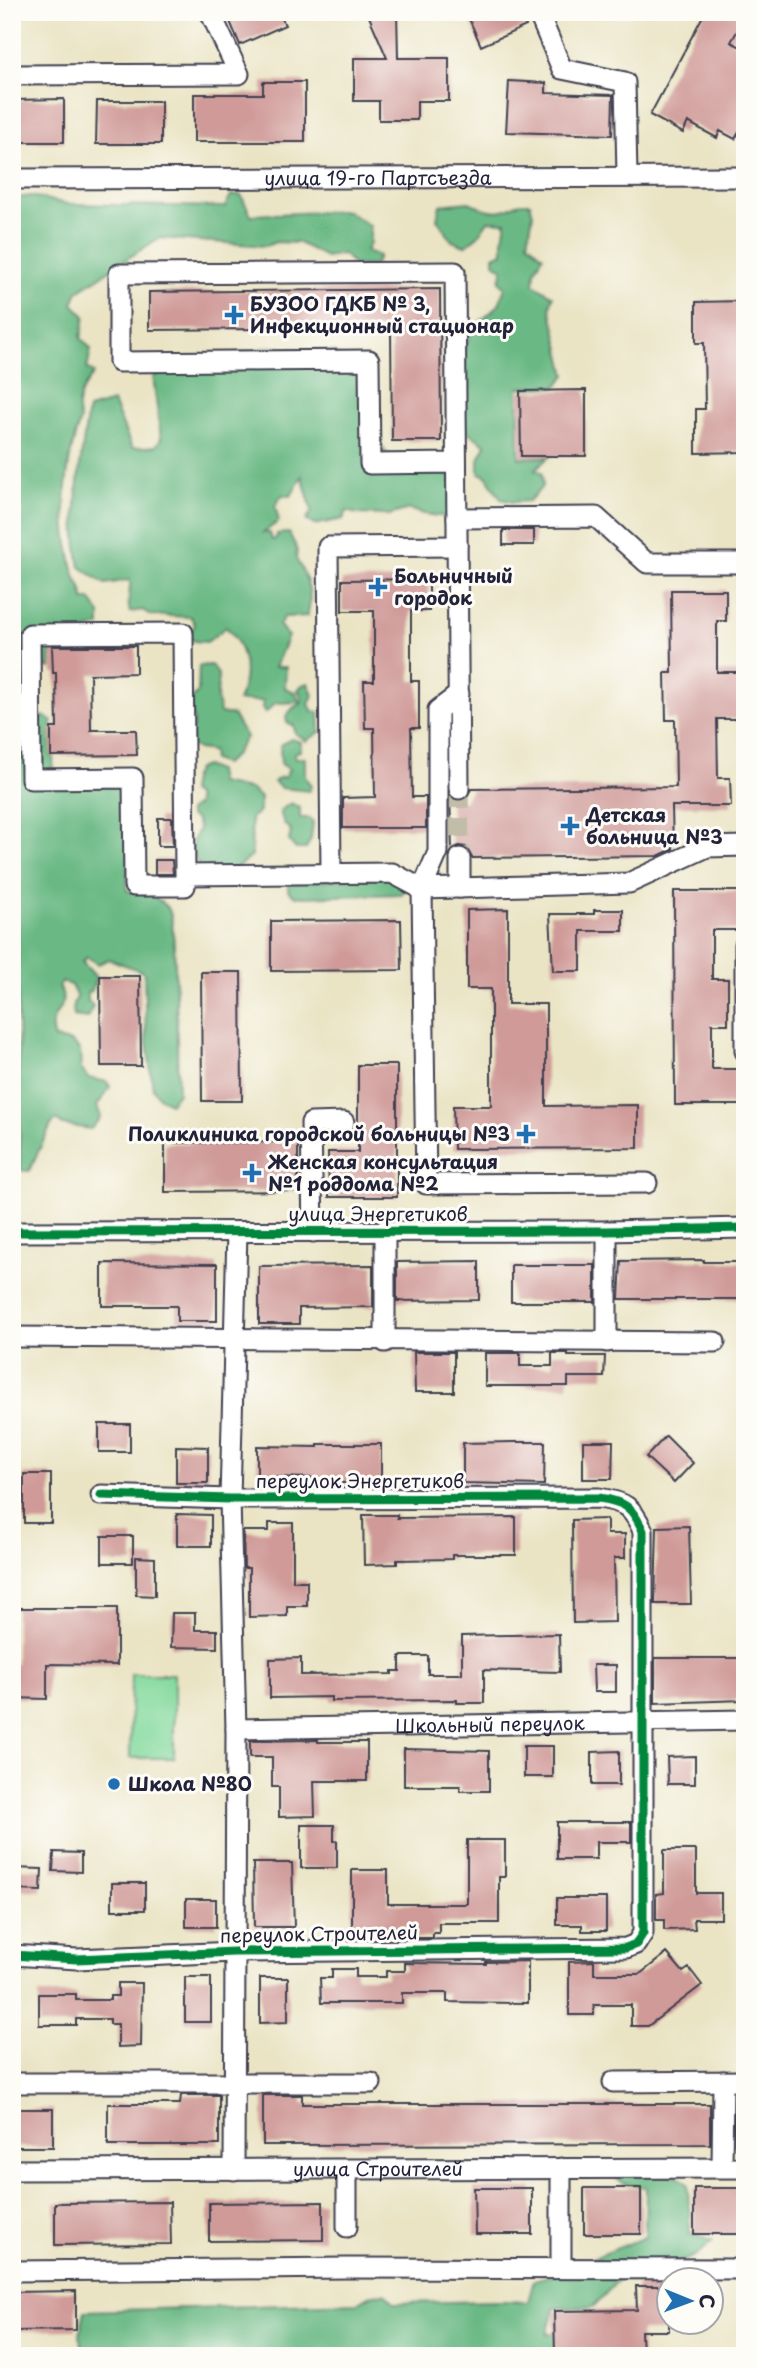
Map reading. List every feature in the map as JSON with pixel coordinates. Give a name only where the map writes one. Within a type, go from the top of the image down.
[{"type":"street","points":[[12,75],[239,74],[210,12]]},
{"type":"street","points":[[538,12],[562,69],[625,82],[627,176]]},
{"type":"street","name":"улица 19-го Партсъезда","points":[[12,179],[745,177]]},
{"type":"street","points":[[456,463],[370,464],[369,360],[119,362],[119,274],[455,272],[459,789]]},
{"type":"street","points":[[457,518],[596,516],[647,563],[745,564]]},
{"type":"street","points":[[331,874],[328,547],[457,546]]},
{"type":"street","points":[[183,633],[185,875],[185,886],[134,886],[133,778],[31,779],[30,634],[183,633]]},
{"type":"street","points":[[458,694],[438,710],[438,852],[422,889],[426,1184],[647,1183]]},
{"type":"street","points":[[185,875],[392,873],[422,889],[629,883],[707,847],[745,846]]},
{"type":"street","points":[[460,858],[460,888]]},
{"type":"street","points":[[745,945],[745,1052]]},
{"type":"street","points":[[313,1232],[312,1123],[344,1122]]},
{"type":"street","name":"улица Энергетиков","points":[[12,1232],[607,1231],[745,1228]]},
{"type":"street","points":[[385,1230],[385,1342]]},
{"type":"street","points":[[234,2170],[236,1729],[230,1499],[237,1231]]},
{"type":"street","points":[[607,1231],[607,1342]]},
{"type":"street","points":[[12,1338],[715,1342]]},
{"type":"street","name":"переулок Энергетиков","points":[[101,1495],[230,1499],[599,1498],[619,1501],[635,1512],[643,1531],[643,1721]]},
{"type":"street","name":"Школьный переулок","points":[[236,1729],[745,1720]]},
{"type":"street","name":"переулок Строителей","points":[[12,1955],[77,1959],[234,1952],[626,1948],[636,1944],[643,1933],[643,1721]]},
{"type":"street","points":[[722,2167],[723,2081]]},
{"type":"street","points":[[613,2082],[745,2081]]},
{"type":"street","points":[[12,2083],[371,2082]]},
{"type":"street","points":[[561,2168],[561,2268]]},
{"type":"street","name":"улица Строителей","points":[[12,2170],[745,2168]]},
{"type":"street","points":[[347,2170],[347,2227]]},
{"type":"street","points":[[12,2271],[745,2269]]},
{"type":"green space","points":[[231,195],[241,195],[251,215],[347,211],[370,226],[370,243],[366,251],[379,256],[374,266],[354,265],[343,254],[326,257],[299,243],[276,242],[266,246],[159,238],[78,291],[73,304],[85,316],[81,338],[91,349],[87,369],[94,373],[79,400],[80,420],[68,469],[65,521],[75,575],[84,600],[91,600],[100,614],[100,626],[51,641],[50,668],[37,664],[20,653],[13,629],[12,202],[16,198],[31,196],[67,204],[225,207]]},
{"type":"green space","points":[[469,202],[495,211],[520,203],[530,203],[533,214],[528,242],[543,256],[535,270],[534,284],[553,296],[550,307],[566,375],[556,387],[518,388],[519,458],[549,457],[534,470],[542,472],[543,486],[529,501],[513,502],[501,499],[486,476],[479,473],[479,459],[486,445],[464,429],[464,350],[473,328],[499,305],[505,287],[500,281],[503,269],[494,263],[494,256],[503,252],[506,222],[488,221],[478,236],[465,246],[452,241],[437,219],[440,205]]},
{"type":"green space","points":[[269,347],[335,352],[351,369],[363,372],[365,396],[380,412],[382,447],[397,459],[451,472],[453,510],[447,517],[409,509],[389,515],[347,511],[343,519],[314,525],[306,520],[312,511],[302,476],[291,496],[282,495],[275,506],[279,521],[263,533],[270,533],[272,540],[276,539],[277,534],[289,533],[297,549],[296,559],[306,579],[310,601],[307,616],[284,617],[279,625],[288,636],[275,667],[286,667],[285,688],[295,692],[300,702],[275,703],[266,712],[262,708],[263,701],[238,701],[244,681],[244,661],[238,643],[226,627],[207,642],[194,641],[188,636],[195,625],[191,617],[149,615],[143,610],[130,612],[130,580],[105,584],[80,567],[76,508],[88,409],[113,402],[132,448],[156,446],[161,439],[153,376]]},
{"type":"green space","points":[[211,665],[218,674],[217,700],[220,713],[233,715],[246,737],[234,756],[224,764],[213,760],[212,751],[191,745],[194,723],[189,702],[198,692],[199,666]]},
{"type":"green space","points":[[308,683],[313,695],[309,704],[313,712],[319,712],[320,732],[306,741],[295,733],[294,726],[287,723],[286,716],[301,704],[302,698],[298,690]]},
{"type":"green space","points":[[24,707],[35,720],[43,716],[52,721],[52,770],[131,781],[127,891],[145,894],[160,901],[169,910],[172,920],[178,1093],[170,1103],[160,1098],[153,1089],[146,1033],[144,972],[109,959],[98,964],[87,957],[82,962],[96,977],[92,991],[87,992],[87,1000],[93,1006],[88,1018],[74,1016],[73,1004],[77,998],[71,985],[63,982],[59,986],[62,1001],[52,1023],[52,1030],[54,1039],[71,1042],[80,1050],[81,1069],[88,1078],[107,1082],[110,1087],[97,1106],[101,1117],[91,1129],[63,1125],[56,1120],[51,1125],[29,1171],[20,1170],[14,708]]},
{"type":"green space","points":[[291,739],[301,742],[300,751],[294,753],[295,758],[305,758],[305,776],[311,786],[309,791],[281,788],[274,782],[285,777],[289,769],[281,764],[280,745]]},
{"type":"green space","points":[[205,766],[217,771],[219,783],[252,790],[260,798],[259,812],[251,818],[252,856],[236,868],[201,869],[194,854],[194,839],[199,829],[196,820],[189,816],[189,811],[197,805],[196,796],[190,792],[197,769]]},
{"type":"green space","points":[[291,803],[300,808],[300,818],[309,818],[313,822],[311,839],[306,849],[296,849],[289,841],[291,830],[284,824],[280,811]]},
{"type":"green space","points":[[391,876],[407,889],[401,894],[303,897],[294,896],[288,890],[289,883]]},
{"type":"green space","points":[[131,1674],[174,1674],[174,1758],[130,1758]]},
{"type":"green space","points":[[624,2174],[677,2175],[688,2184],[690,2234],[712,2241],[699,2254],[681,2262],[623,2275],[593,2307],[554,2308],[547,2334],[580,2332],[557,2356],[85,2356],[79,2336],[85,2311],[357,2303],[373,2294],[385,2293],[395,2303],[528,2302],[534,2280],[645,2237],[646,2187],[625,2184],[617,2179]]},
{"type":"building","points":[[226,12],[279,12],[285,25],[240,45]]},
{"type":"building","points":[[367,12],[397,12],[398,58],[449,58],[449,101],[417,101],[417,120],[379,120],[379,101],[354,101],[354,58],[387,58]]},
{"type":"building","points":[[466,12],[520,12],[526,26],[481,46]]},
{"type":"building","points":[[705,12],[745,12],[745,17],[731,42],[745,49],[745,122],[735,139],[720,131],[717,138],[688,122],[683,133],[650,115]]},
{"type":"building","points":[[509,81],[546,83],[546,93],[613,95],[612,135],[506,132]]},
{"type":"building","points":[[263,82],[305,82],[305,142],[194,142],[194,94],[263,94]]},
{"type":"building","points":[[64,99],[64,142],[12,142],[12,100]]},
{"type":"building","points":[[97,101],[161,101],[161,144],[96,144]]},
{"type":"building","points":[[440,289],[441,441],[392,441],[391,328],[149,330],[149,292]]},
{"type":"building","points":[[745,301],[745,345],[739,345],[740,410],[745,410],[745,452],[696,453],[696,409],[705,409],[704,343],[696,343],[696,302]]},
{"type":"building","points":[[586,390],[586,456],[521,456],[520,391]]},
{"type":"building","points":[[503,530],[534,530],[534,545],[503,545]]},
{"type":"building","points":[[429,579],[429,611],[411,611],[411,681],[419,681],[419,728],[411,728],[412,797],[426,797],[426,828],[343,828],[343,798],[375,797],[374,728],[365,728],[364,681],[374,681],[374,611],[342,611],[342,580]]},
{"type":"building","points":[[671,590],[726,590],[726,621],[717,621],[717,672],[745,672],[745,719],[717,719],[718,778],[730,778],[731,806],[672,806],[673,849],[658,856],[472,858],[466,847],[452,849],[450,797],[458,801],[465,800],[471,789],[676,787],[675,720],[666,720],[665,673],[672,673]]},
{"type":"building","points":[[52,646],[136,646],[136,673],[90,674],[91,730],[136,730],[137,755],[51,756],[51,728],[57,728],[56,673],[53,673]]},
{"type":"building","points":[[158,818],[172,818],[173,846],[158,846]]},
{"type":"building","points":[[155,860],[172,860],[173,874],[155,874]]},
{"type":"building","points":[[674,891],[745,891],[745,930],[712,930],[712,979],[728,979],[728,1024],[712,1024],[712,1069],[745,1069],[745,1105],[675,1105]]},
{"type":"building","points":[[508,909],[508,1004],[546,1004],[546,1106],[638,1105],[638,1148],[454,1149],[453,1106],[491,1106],[491,989],[467,989],[467,910]]},
{"type":"building","points":[[594,910],[623,910],[623,931],[581,931],[581,971],[553,971],[550,914],[594,914]]},
{"type":"building","points":[[401,920],[402,970],[271,971],[271,921]]},
{"type":"building","points":[[201,972],[241,972],[242,1101],[202,1101]]},
{"type":"building","points":[[100,976],[140,976],[141,1066],[101,1066]]},
{"type":"building","points":[[358,1065],[397,1065],[397,1197],[329,1197],[328,1152],[358,1152]]},
{"type":"building","points":[[298,1142],[298,1191],[165,1192],[165,1143]]},
{"type":"building","points":[[479,1261],[479,1300],[397,1301],[397,1262]]},
{"type":"building","points":[[621,1261],[745,1262],[745,1299],[619,1299]]},
{"type":"building","points":[[102,1263],[217,1264],[217,1321],[177,1321],[177,1306],[102,1306]]},
{"type":"building","points":[[373,1265],[373,1307],[299,1308],[299,1324],[259,1324],[259,1266]]},
{"type":"building","points":[[511,1265],[595,1265],[595,1302],[511,1302]]},
{"type":"building","points":[[414,1352],[454,1352],[454,1392],[415,1392]]},
{"type":"building","points":[[485,1353],[520,1353],[520,1366],[552,1366],[552,1353],[605,1356],[604,1377],[568,1377],[568,1386],[485,1386]]},
{"type":"building","points":[[99,1424],[130,1424],[130,1452],[99,1452]]},
{"type":"building","points":[[666,1436],[693,1463],[674,1483],[646,1457]]},
{"type":"building","points":[[583,1441],[613,1441],[612,1479],[583,1479]]},
{"type":"building","points":[[545,1442],[544,1485],[463,1483],[463,1443]]},
{"type":"building","points":[[318,1444],[381,1444],[381,1483],[318,1483],[318,1478],[257,1477],[257,1446],[318,1447]]},
{"type":"building","points":[[176,1446],[208,1447],[208,1483],[176,1483]]},
{"type":"building","points":[[24,1474],[51,1474],[51,1523],[24,1523]]},
{"type":"building","points":[[177,1514],[211,1515],[211,1546],[177,1546]]},
{"type":"building","points":[[363,1515],[397,1515],[397,1518],[516,1517],[516,1555],[452,1555],[452,1559],[397,1560],[397,1564],[364,1565]]},
{"type":"building","points":[[607,1519],[607,1534],[625,1534],[625,1558],[614,1558],[615,1622],[573,1623],[572,1520]]},
{"type":"building","points":[[269,1523],[293,1523],[293,1581],[307,1581],[307,1606],[287,1606],[287,1616],[249,1617],[249,1568],[244,1568],[243,1531],[269,1531]]},
{"type":"building","points":[[689,1526],[691,1604],[655,1604],[657,1527]]},
{"type":"building","points":[[102,1536],[133,1536],[133,1563],[102,1563]]},
{"type":"building","points":[[136,1557],[155,1558],[155,1596],[136,1595]]},
{"type":"building","points":[[16,1608],[117,1608],[117,1665],[47,1664],[47,1699],[12,1698],[12,1664],[16,1664]]},
{"type":"building","points":[[172,1613],[195,1613],[195,1630],[217,1630],[217,1648],[171,1647]]},
{"type":"building","points":[[559,1634],[560,1672],[484,1670],[484,1703],[457,1703],[457,1700],[331,1701],[331,1697],[270,1698],[270,1659],[301,1658],[301,1675],[392,1674],[392,1671],[400,1671],[400,1656],[428,1656],[428,1674],[462,1674],[462,1636]]},
{"type":"building","points":[[655,1658],[745,1658],[745,1700],[655,1703]]},
{"type":"building","points":[[593,1665],[616,1665],[616,1692],[594,1692]]},
{"type":"building","points":[[250,1741],[367,1742],[367,1781],[314,1781],[315,1816],[279,1817],[279,1787],[272,1787],[272,1757],[250,1757]]},
{"type":"building","points":[[524,1746],[553,1746],[553,1777],[524,1777]]},
{"type":"building","points":[[404,1749],[489,1751],[489,1791],[460,1791],[460,1786],[404,1786]]},
{"type":"building","points":[[619,1751],[619,1785],[592,1785],[592,1752]]},
{"type":"building","points":[[695,1756],[695,1784],[668,1784],[667,1757]]},
{"type":"building","points":[[557,1822],[631,1822],[631,1842],[596,1842],[596,1859],[557,1859]]},
{"type":"building","points":[[301,1825],[334,1825],[337,1868],[301,1868]]},
{"type":"building","points":[[467,1840],[505,1840],[505,1877],[499,1877],[499,1923],[439,1923],[439,1933],[433,1933],[433,1938],[409,1938],[409,1927],[369,1928],[369,1936],[352,1936],[352,1870],[388,1870],[388,1904],[467,1904]]},
{"type":"building","points":[[664,1850],[696,1850],[696,1893],[721,1893],[721,1919],[694,1919],[695,1929],[664,1930],[664,1920],[656,1920],[656,1894],[664,1893]]},
{"type":"building","points":[[54,1852],[81,1853],[81,1872],[53,1871]]},
{"type":"building","points":[[253,1863],[292,1863],[294,1927],[254,1927]]},
{"type":"building","points":[[12,1868],[42,1869],[41,1891],[12,1890]]},
{"type":"building","points":[[112,1883],[145,1883],[145,1910],[112,1910]]},
{"type":"building","points":[[557,1898],[606,1898],[606,1931],[582,1931],[582,1925],[557,1925]]},
{"type":"building","points":[[186,1899],[216,1899],[216,1927],[186,1927]]},
{"type":"building","points":[[667,1953],[683,1972],[689,1968],[702,1985],[648,2026],[631,2026],[631,2005],[594,2005],[594,2015],[569,2015],[569,1962],[594,1961],[594,1974],[640,1974]]},
{"type":"building","points":[[528,1961],[528,2003],[447,2002],[447,1993],[402,1993],[402,2003],[321,2003],[320,1978],[332,1978],[332,1969],[356,1969],[356,1977],[386,1977],[386,1971],[405,1971],[405,1963],[486,1964]]},
{"type":"building","points":[[185,1977],[211,1977],[211,2022],[185,2022]]},
{"type":"building","points":[[260,1978],[288,1978],[288,2022],[260,2023]]},
{"type":"building","points":[[118,1983],[142,1983],[141,2046],[118,2047],[118,2024],[110,2024],[110,2019],[76,2019],[76,2025],[39,2025],[39,1994],[76,1994],[76,2000],[110,2000],[110,1996],[118,1996]]},
{"type":"building","points":[[181,2095],[219,2095],[219,2145],[108,2145],[108,2104],[180,2104]]},
{"type":"building","points":[[263,2095],[302,2095],[302,2104],[710,2104],[710,2144],[263,2145]]},
{"type":"building","points":[[735,2104],[745,2104],[745,2144],[735,2144]]},
{"type":"building","points":[[12,2109],[53,2109],[53,2147],[12,2147]]},
{"type":"building","points":[[474,2188],[532,2188],[532,2234],[475,2234]]},
{"type":"building","points":[[584,2188],[641,2188],[641,2234],[584,2234]]},
{"type":"building","points":[[694,2188],[745,2188],[745,2234],[694,2234]]},
{"type":"building","points":[[170,2202],[171,2244],[55,2245],[55,2203]]},
{"type":"building","points":[[323,2202],[323,2240],[209,2241],[209,2203]]},
{"type":"building","points":[[636,2286],[656,2286],[656,2331],[641,2331],[642,2356],[555,2356],[554,2311],[637,2310]]},
{"type":"building","points":[[76,2291],[76,2330],[12,2331],[12,2292]]},
{"type":"tunnel","points":[[459,789],[460,858]]},
{"type":"cycle path","points":[[12,1232],[607,1231],[745,1228]]},
{"type":"cycle path","points":[[12,1955],[77,1959],[234,1952],[626,1948],[636,1944],[643,1933],[643,1531],[627,1507],[599,1498],[230,1499],[101,1495]]},
{"type":"place","name":"БУЗОО ГДКБ № 3, Инфекционный стационар","points":[[234,315]]},
{"type":"place","name":"Больничный городок","points":[[378,587]]},
{"type":"place","name":"Детская больница №3","points":[[570,826]]},
{"type":"place","name":"Поликлиника городской больницы №3","points":[[526,1134]]},
{"type":"place","name":"Женская консультация №1 роддома №2","points":[[252,1173]]},
{"type":"place","name":"Школа №80","points":[[114,1784]]}]
